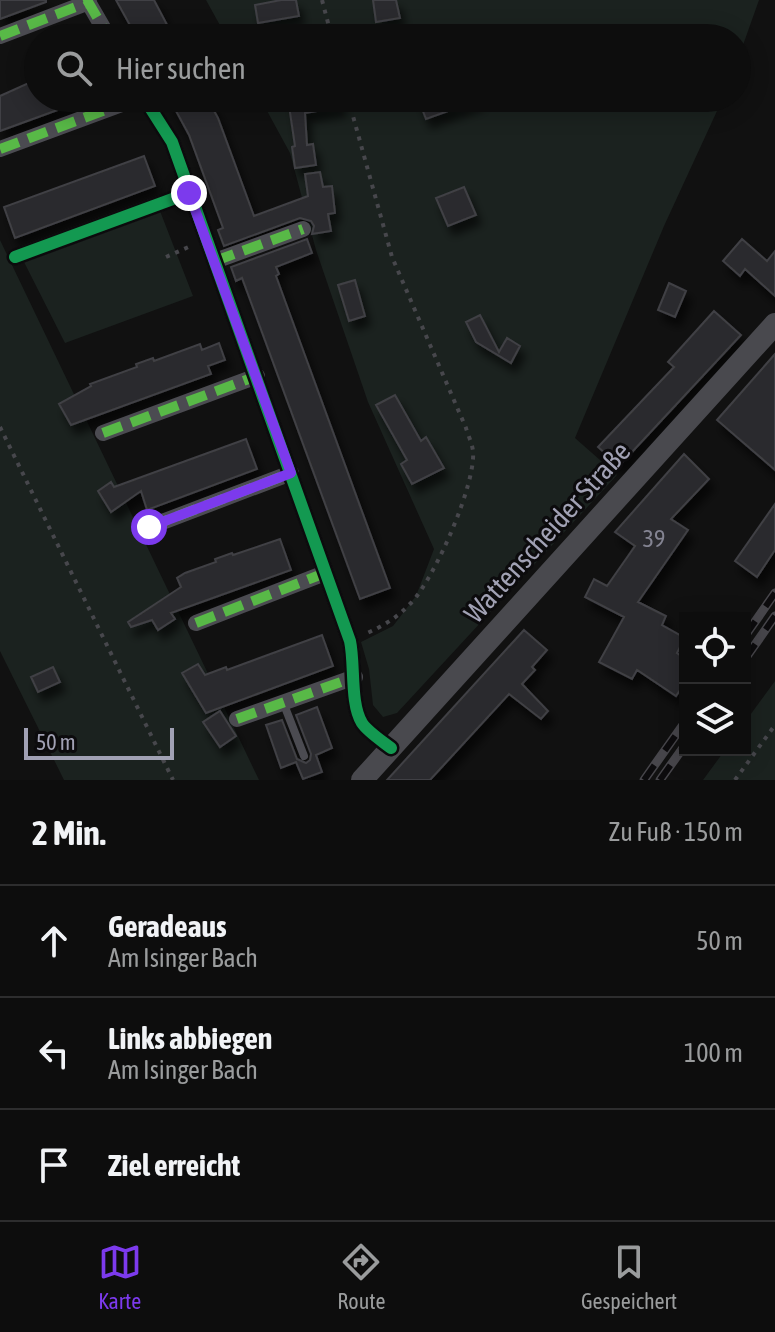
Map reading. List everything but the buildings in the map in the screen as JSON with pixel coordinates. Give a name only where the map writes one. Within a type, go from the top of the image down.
[{"type":"main road","name":"Wattenscheider Straße","points":[[362,780],[775,324]]},
{"type":"street","points":[[30,24],[88,1],[101,24]]},
{"type":"street","points":[[0,36],[24,26]]},
{"type":"street","points":[[0,149],[100,112]]},
{"type":"street","points":[[153,112],[172,142],[350,641],[356,704],[362,723],[391,748]]},
{"type":"street","points":[[15,257],[189,193]]},
{"type":"street","points":[[215,261],[303,229]]},
{"type":"street","points":[[103,433],[257,376]]},
{"type":"street","points":[[149,527],[291,473]]},
{"type":"street","points":[[196,623],[325,573]]},
{"type":"street","points":[[237,719],[355,677]]},
{"type":"lane","points":[[283,702],[304,756]]},
{"type":"path","points":[[322,0],[328,24]]},
{"type":"path","points":[[350,641],[391,622],[414,600],[463,505],[472,472],[473,450],[392,257],[352,112]]},
{"type":"path","points":[[166,257],[207,239]]},
{"type":"path","points":[[0,427],[173,780]]},
{"type":"path","points":[[735,780],[775,725]]},
{"type":"shaded area","points":[[206,0],[759,0],[750,24],[219,24]]},
{"type":"shaded area","points":[[268,112],[717,112],[664,226],[575,438],[617,475],[397,713],[383,717],[373,705],[369,669],[361,642],[393,626],[416,596],[434,549],[368,402],[316,250],[290,153]]},
{"type":"shaded area","points":[[160,211],[193,296],[65,343],[24,262]]},
{"type":"shaded area","points":[[0,240],[259,780],[64,780],[0,651]]},
{"type":"shaded area","points":[[775,681],[775,780],[703,780],[721,756],[751,756],[751,714]]},
{"type":"railway","points":[[751,627],[775,593]]},
{"type":"railway","points":[[751,650],[775,616]]},
{"type":"railway","points":[[644,780],[679,730]]},
{"type":"railway","points":[[660,780],[679,753]]},
{"type":"marked path","points":[[87,0],[101,24]]},
{"type":"marked path","points":[[31,24],[89,2]]},
{"type":"marked path","points":[[0,36],[24,27]]},
{"type":"marked path","points":[[0,149],[100,112]]},
{"type":"marked path","points":[[215,261],[303,229]]},
{"type":"marked path","points":[[103,433],[257,376]]},
{"type":"marked path","points":[[149,527],[291,473]]},
{"type":"marked path","points":[[196,623],[325,573]]},
{"type":"marked path","points":[[237,719],[355,677]]},
{"type":"cycle path","points":[[153,112],[172,142],[350,641],[358,715],[368,730],[391,748]]},
{"type":"cycle path","points":[[15,257],[189,193]]},
{"type":"route","points":[[149,527],[291,473],[189,193]]}]
